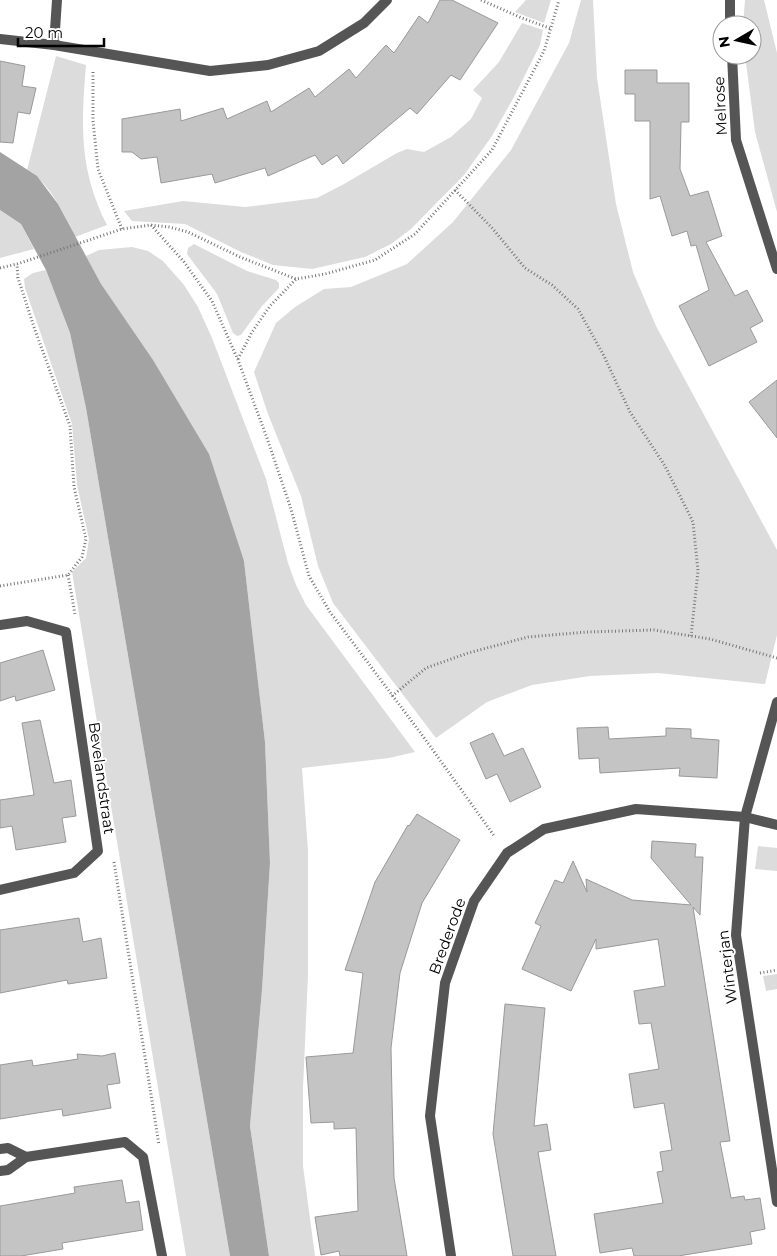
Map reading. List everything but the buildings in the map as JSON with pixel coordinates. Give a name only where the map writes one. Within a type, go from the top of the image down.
[{"type":"street","points":[[54,45],[57,0]]},
{"type":"street","points":[[0,39],[96,51],[210,71],[268,65],[320,51],[364,23],[387,0]]},
{"type":"street","points":[[730,0],[730,15]]},
{"type":"street","name":"Melrose","points":[[732,65],[736,140],[777,270]]},
{"type":"street","name":"Bevelandstraat","points":[[0,625],[27,621],[66,632],[98,851],[74,873],[0,890]]},
{"type":"street","name":"Winterjan","points":[[777,702],[745,817],[736,934],[777,1202]]},
{"type":"street","name":"Brederode","points":[[451,1256],[430,1116],[445,983],[474,901],[507,853],[544,829],[636,809],[745,817],[777,825]]},
{"type":"street","points":[[0,1171],[8,1170],[26,1157],[124,1142],[144,1157],[162,1256]]},
{"type":"street","points":[[0,1149],[8,1148],[26,1157]]},
{"type":"path","points":[[481,0],[552,29]]},
{"type":"path","points":[[0,268],[122,229],[151,225],[188,232],[240,257],[296,279],[326,274],[375,260],[416,234],[492,150],[544,51],[552,29],[558,0]]},
{"type":"path","points":[[96,51],[92,83],[93,121],[98,169],[122,229]]},
{"type":"path","points":[[455,190],[493,228],[525,268],[552,285],[578,309],[604,356],[630,412],[665,466],[693,522],[698,571],[691,636]]},
{"type":"path","points":[[151,225],[184,262],[212,301],[238,360],[267,438],[291,509],[309,576],[330,612],[507,853]]},
{"type":"path","points":[[0,586],[68,575],[82,556],[86,539],[74,487],[70,426],[35,330],[18,278],[17,264]]},
{"type":"path","points":[[238,360],[252,332],[270,306],[296,279]]},
{"type":"path","points":[[68,575],[76,621]]},
{"type":"path","points":[[392,696],[426,668],[468,653],[528,636],[654,630],[710,639],[777,658]]},
{"type":"path","points":[[114,861],[159,1146]]},
{"type":"shaded area","points":[[526,0],[551,0],[544,23],[515,12]]},
{"type":"shaded area","points":[[581,0],[593,0],[597,78],[616,204],[633,272],[656,326],[777,550],[777,635],[765,684],[658,673],[590,676],[532,685],[487,702],[436,738],[333,603],[318,566],[301,496],[268,414],[254,372],[276,323],[295,307],[324,289],[351,287],[407,264],[453,222],[511,150],[569,43]]},
{"type":"shaded area","points":[[745,0],[764,0],[777,53],[777,212],[755,132],[746,65],[762,65],[762,15],[744,15]]},
{"type":"shaded area","points":[[522,23],[543,30],[540,45],[492,136],[464,175],[411,229],[391,244],[365,257],[312,269],[273,265],[241,252],[185,224],[132,221],[124,211],[183,201],[245,207],[317,198],[397,153],[407,149],[424,152],[451,137],[471,119],[482,98],[473,90],[499,62]]},
{"type":"shaded area","points":[[56,56],[86,65],[83,107],[84,147],[91,186],[107,225],[75,237],[50,191],[27,170]]},
{"type":"shaded area","points":[[0,152],[37,176],[58,204],[101,284],[153,360],[209,454],[244,561],[265,742],[270,863],[262,990],[250,1126],[269,1256],[230,1256],[86,408],[70,333],[46,270],[21,224],[0,210]]},
{"type":"shaded area","points":[[0,210],[21,224],[34,249],[0,258]]},
{"type":"shaded area","points":[[194,244],[247,271],[276,280],[279,283],[279,288],[262,306],[241,335],[237,336],[233,333],[217,294],[187,254],[188,248]]},
{"type":"shaded area","points":[[132,247],[148,251],[163,261],[184,285],[198,307],[212,338],[266,479],[288,563],[296,585],[306,605],[415,752],[389,758],[302,768],[308,851],[308,975],[303,1088],[303,1166],[315,1256],[269,1256],[250,1126],[262,990],[270,863],[265,742],[244,561],[86,256],[99,250]]},
{"type":"shaded area","points":[[46,270],[70,333],[86,408],[230,1256],[186,1256],[72,572],[86,558],[89,539],[77,485],[72,424],[25,288],[24,279],[33,273]]},
{"type":"shaded area","points":[[758,846],[777,848],[777,871],[755,869]]},
{"type":"shaded area","points":[[777,974],[777,989],[766,991],[763,976]]}]
